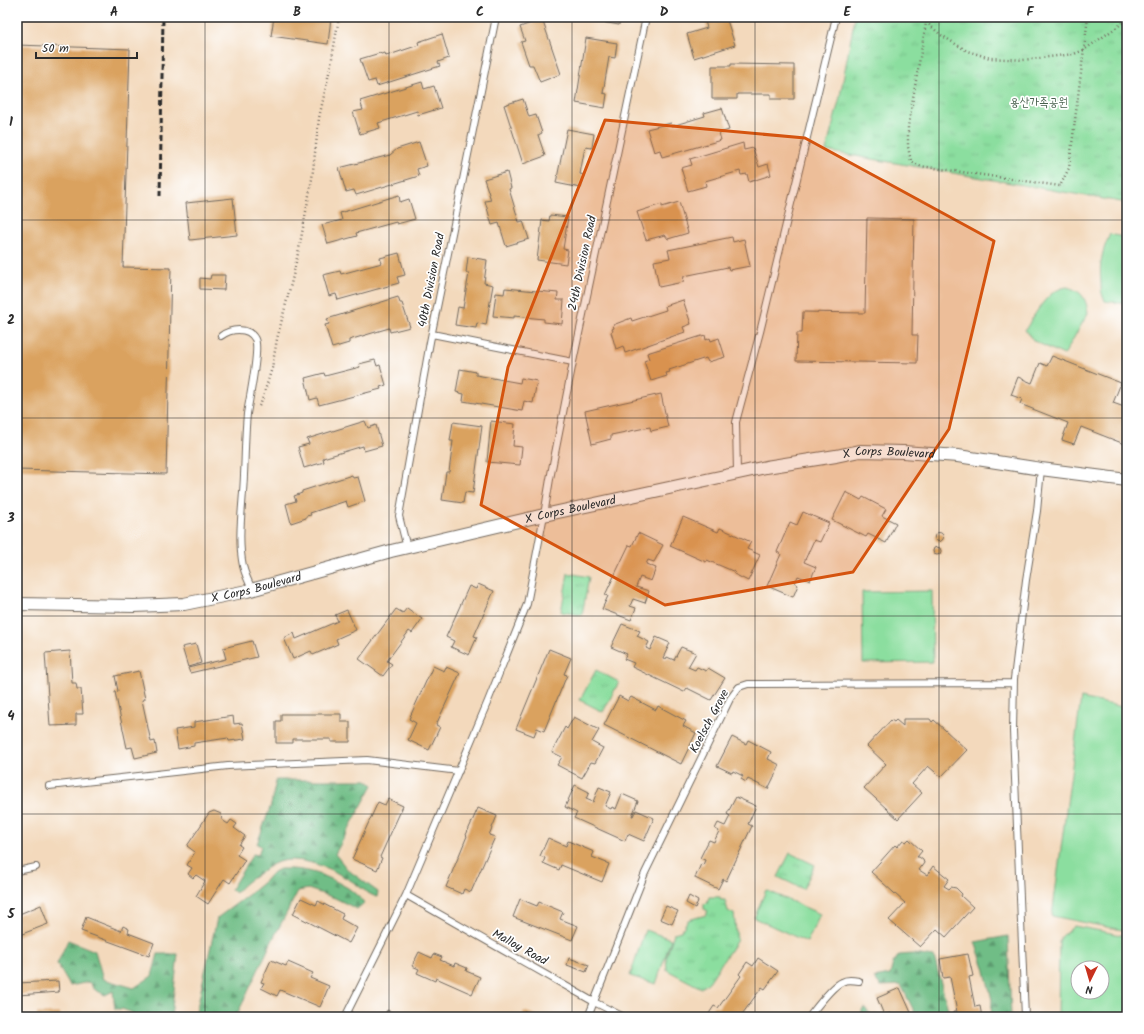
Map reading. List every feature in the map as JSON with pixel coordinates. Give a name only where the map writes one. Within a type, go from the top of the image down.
[{"type":"street","name":"X Corps Boulevard","points":[[17,604],[134,606],[184,604],[252,589],[391,551],[544,515],[766,467],[860,451],[958,456],[1041,469],[1127,480]]},
{"type":"lane","name":"40th Division Road","points":[[407,548],[399,516],[432,334],[496,17]]},
{"type":"lane","name":"24th Division Road","points":[[345,1017],[406,896],[488,702],[527,604],[573,362],[646,17]]},
{"type":"lane","points":[[737,473],[736,422],[836,17]]},
{"type":"lane","points":[[221,336],[227,332],[243,330],[250,333],[256,340],[256,352],[247,423],[241,528],[243,566],[252,589]]},
{"type":"lane","points":[[432,334],[573,362]]},
{"type":"lane","points":[[1025,1017],[1013,731],[1014,683],[1041,469]]},
{"type":"lane","name":"Koelsch Grove","points":[[588,1017],[645,873],[730,699],[739,688],[748,684],[1014,683]]},
{"type":"lane","points":[[49,786],[228,766],[367,760],[459,771]]},
{"type":"lane","points":[[17,871],[36,866]]},
{"type":"lane","name":"Malloy Road","points":[[406,896],[594,1002],[624,1017]]},
{"type":"lane","points":[[809,1017],[836,985],[843,981],[859,981]]},
{"type":"path","points":[[247,423],[261,403],[267,386],[293,276],[312,179],[319,118],[331,64],[339,17]]},
{"type":"path","points":[[927,17],[908,127],[908,147],[911,161],[920,166],[1060,186],[1069,168],[1088,17]]},
{"type":"path","points":[[926,22],[941,35],[967,50],[990,58],[1023,60],[1074,54],[1084,50],[1127,20]]},
{"type":"highlighted area","points":[[605,120],[805,138],[994,241],[949,429],[853,572],[665,605],[481,505],[508,367]]},
{"type":"green space","name":"용산가족공원","points":[[855,17],[1127,17],[1127,203],[826,151],[839,101]]},
{"type":"green space","points":[[1110,234],[1127,238],[1127,304],[1105,301],[1102,293],[1100,276],[1101,264],[1103,252]]},
{"type":"green space","points":[[1067,287],[1080,293],[1086,303],[1088,313],[1064,355],[1034,341],[1025,330],[1047,298],[1060,289]]},
{"type":"green space","points":[[568,573],[589,577],[582,615],[561,612]]},
{"type":"green space","points":[[932,591],[933,662],[863,663],[862,592]]},
{"type":"green space","points":[[596,670],[619,682],[603,712],[580,700]]},
{"type":"green space","points":[[1081,698],[1127,708],[1127,931],[1052,916]]},
{"type":"green space","points":[[276,780],[367,780],[373,785],[335,854],[348,870],[378,892],[377,897],[369,894],[352,881],[324,867],[305,861],[296,860],[287,860],[275,863],[248,881],[236,893],[231,889],[253,854],[258,855],[261,846],[257,844],[271,805]]},
{"type":"green space","points":[[790,853],[815,865],[803,889],[778,877]]},
{"type":"green space","points":[[280,869],[316,873],[348,888],[365,902],[357,909],[335,898],[308,889],[298,891],[272,941],[236,1017],[195,1017],[217,918],[248,895],[272,873]]},
{"type":"green space","points":[[766,890],[820,914],[807,942],[754,918]]},
{"type":"green space","points":[[709,897],[720,897],[721,900],[725,900],[728,911],[734,914],[737,940],[709,982],[701,988],[667,970],[666,958],[674,933],[681,931],[688,920],[706,915],[708,911],[704,909],[704,904],[707,903]]},
{"type":"green space","points":[[1074,926],[1127,936],[1127,1017],[1058,1017],[1059,942],[1061,937]]},
{"type":"green space","points":[[645,930],[671,939],[656,984],[630,976]]},
{"type":"green space","points":[[1008,936],[1011,1017],[991,1017],[992,1000],[984,967],[975,942]]},
{"type":"green space","points":[[68,940],[95,951],[103,979],[134,988],[152,976],[158,954],[178,954],[171,1017],[133,1017],[133,1013],[122,1009],[115,1009],[113,991],[105,995],[94,989],[89,982],[70,986],[57,964]]},
{"type":"green space","points":[[913,954],[934,957],[950,1017],[917,1017],[901,985],[881,986],[874,978],[890,975],[893,963],[899,955]]},
{"type":"green space","points":[[865,1008],[870,1014],[876,1015],[877,1017],[863,1017],[862,1010]]},
{"type":"building","points":[[274,17],[331,17],[328,44],[271,36]]},
{"type":"building","points":[[597,17],[620,17],[619,25],[596,21]]},
{"type":"building","points":[[717,17],[726,17],[735,45],[694,58],[687,34],[707,28],[705,21]]},
{"type":"building","points":[[542,19],[561,74],[540,82],[533,65],[529,65],[521,42],[525,41],[520,27]]},
{"type":"building","points":[[442,34],[449,58],[438,62],[440,66],[377,86],[375,80],[368,82],[360,59],[380,53],[385,53],[386,56],[419,45],[418,42]]},
{"type":"building","points":[[586,38],[617,43],[615,58],[609,57],[603,93],[607,94],[605,108],[576,103]]},
{"type":"building","points":[[17,45],[130,49],[123,267],[171,268],[166,474],[17,470]]},
{"type":"building","points":[[731,64],[794,65],[794,99],[771,99],[771,94],[737,94],[737,99],[712,99],[712,66],[731,66]]},
{"type":"building","points":[[422,82],[424,89],[434,86],[441,108],[418,115],[417,111],[378,123],[380,128],[360,134],[353,112],[363,110],[360,101]]},
{"type":"building","points":[[523,99],[529,117],[536,115],[542,133],[538,135],[545,156],[523,164],[504,105]]},
{"type":"building","points":[[722,108],[729,130],[719,133],[721,140],[662,157],[660,150],[654,152],[647,129],[671,123],[672,126],[705,116],[704,113]]},
{"type":"building","points":[[567,129],[594,134],[592,148],[585,147],[580,174],[584,175],[581,188],[556,183]]},
{"type":"building","points":[[419,142],[427,166],[417,169],[419,176],[356,195],[354,190],[346,192],[339,168],[390,155],[397,149]]},
{"type":"building","points":[[743,143],[744,150],[753,148],[759,167],[768,164],[771,175],[749,182],[747,174],[741,175],[740,171],[705,181],[706,186],[688,191],[681,168],[692,165],[690,159]]},
{"type":"building","points":[[507,172],[511,188],[509,189],[519,222],[523,221],[529,239],[506,246],[499,223],[492,225],[485,201],[491,200],[484,179]]},
{"type":"building","points":[[399,195],[400,202],[409,199],[415,219],[397,224],[396,222],[356,233],[357,236],[328,244],[322,225],[342,220],[340,213]]},
{"type":"building","points":[[233,198],[237,235],[190,240],[186,203]]},
{"type":"building","points":[[679,202],[688,233],[668,239],[665,235],[646,240],[637,212],[662,204],[662,207]]},
{"type":"building","points":[[550,215],[568,217],[563,249],[568,250],[566,264],[537,260],[542,220],[549,221]]},
{"type":"building","points":[[867,218],[914,219],[912,335],[918,335],[917,363],[796,361],[797,333],[802,333],[803,312],[865,313]]},
{"type":"building","points":[[732,237],[733,242],[744,239],[750,266],[729,270],[728,267],[684,276],[683,282],[659,287],[654,261],[670,258],[668,250]]},
{"type":"building","points":[[399,253],[405,275],[397,277],[399,283],[338,300],[336,294],[329,296],[323,275],[340,271],[341,274],[382,263],[380,258]]},
{"type":"building","points":[[468,257],[487,260],[484,283],[493,285],[486,325],[477,323],[476,328],[455,325],[458,307],[463,308],[469,273],[466,273]]},
{"type":"building","points":[[211,275],[225,275],[224,290],[200,289],[200,278],[210,279]]},
{"type":"building","points":[[505,288],[558,293],[557,300],[564,300],[562,324],[544,322],[544,319],[514,316],[514,318],[493,316],[496,293],[504,294]]},
{"type":"building","points":[[398,297],[400,303],[402,303],[410,327],[390,332],[389,328],[349,340],[349,343],[332,348],[325,325],[329,324],[327,319]]},
{"type":"building","points":[[683,300],[691,324],[683,327],[685,332],[625,353],[623,346],[616,349],[611,332],[614,328],[613,325],[631,318],[632,321],[666,310],[665,306]]},
{"type":"building","points":[[705,335],[706,340],[710,338],[711,341],[719,338],[725,357],[708,362],[706,358],[669,370],[670,372],[666,373],[667,376],[651,381],[644,361],[649,359],[647,353]]},
{"type":"building","points":[[1052,356],[1121,383],[1113,403],[1127,408],[1127,445],[1081,427],[1074,444],[1062,440],[1068,423],[1020,404],[1022,399],[1011,395],[1018,377],[1032,383],[1040,363],[1047,366]]},
{"type":"building","points":[[375,360],[377,366],[380,365],[386,385],[380,387],[381,389],[319,405],[317,398],[310,400],[305,378],[324,373],[325,376],[360,367],[359,364]]},
{"type":"building","points":[[460,369],[476,372],[476,375],[520,383],[521,378],[537,381],[533,403],[524,401],[522,411],[463,401],[464,394],[456,392]]},
{"type":"building","points":[[661,394],[668,427],[651,431],[650,427],[611,435],[611,439],[592,444],[585,411]]},
{"type":"building","points":[[365,421],[368,428],[376,425],[382,446],[364,451],[363,446],[323,458],[324,462],[304,468],[298,447],[309,444],[307,439]]},
{"type":"building","points":[[491,421],[515,424],[513,446],[522,447],[520,465],[487,462]]},
{"type":"building","points":[[453,422],[482,426],[473,493],[465,492],[463,503],[442,500],[446,472],[449,472],[453,441],[450,441]]},
{"type":"building","points":[[352,475],[353,478],[358,477],[365,501],[348,507],[346,501],[310,513],[311,515],[306,516],[306,518],[291,523],[286,504],[296,501],[294,496],[302,493],[302,491]]},
{"type":"building","points":[[846,492],[861,500],[863,497],[886,509],[882,516],[896,523],[886,543],[868,534],[866,537],[832,520]]},
{"type":"building","points":[[803,512],[829,523],[820,542],[814,540],[804,562],[816,567],[810,581],[798,576],[795,583],[798,585],[793,597],[767,586],[781,554],[777,552],[790,522],[797,525]]},
{"type":"building","points":[[683,517],[718,532],[720,528],[751,542],[747,549],[760,555],[748,581],[734,574],[735,572],[707,560],[706,562],[670,546]]},
{"type":"building","points":[[638,533],[663,545],[654,562],[648,560],[646,564],[656,568],[651,581],[640,577],[636,587],[649,591],[645,603],[633,599],[630,606],[636,608],[631,620],[602,609],[608,596],[605,595],[629,545],[632,546]]},
{"type":"building","points":[[937,533],[941,533],[943,537],[941,541],[937,541],[935,539],[935,535]]},
{"type":"building","points":[[935,547],[939,547],[941,551],[939,555],[935,555],[933,553],[933,549]]},
{"type":"building","points":[[478,584],[494,591],[474,636],[477,637],[469,655],[451,647],[454,641],[446,637],[469,586],[476,589]]},
{"type":"building","points":[[407,608],[422,619],[412,633],[409,631],[387,661],[392,664],[383,676],[359,659],[396,609],[403,613]]},
{"type":"building","points":[[347,610],[356,630],[336,639],[338,644],[313,655],[311,651],[293,659],[284,638],[294,633],[296,639],[338,621],[335,615]]},
{"type":"building","points":[[622,624],[640,631],[637,636],[649,642],[646,648],[650,650],[656,637],[670,643],[663,658],[666,659],[667,657],[674,660],[681,647],[696,653],[688,667],[695,670],[697,667],[706,671],[708,668],[725,678],[711,700],[687,688],[684,692],[632,667],[634,663],[624,659],[627,654],[611,647]]},
{"type":"building","points":[[252,641],[257,657],[190,673],[188,668],[226,659],[223,648]]},
{"type":"building","points":[[196,644],[201,663],[188,667],[182,647]]},
{"type":"building","points":[[549,649],[571,658],[564,674],[567,675],[544,731],[537,728],[534,736],[516,729]]},
{"type":"building","points":[[70,651],[72,683],[76,683],[77,689],[81,689],[83,714],[76,714],[76,725],[50,726],[45,653]]},
{"type":"building","points":[[433,666],[444,671],[446,667],[460,673],[436,725],[440,727],[429,750],[408,740],[416,723],[409,719]]},
{"type":"building","points":[[139,671],[145,699],[142,700],[151,742],[155,741],[157,753],[135,758],[132,747],[127,748],[115,692],[118,691],[115,676]]},
{"type":"building","points":[[619,696],[628,701],[631,697],[656,710],[658,706],[686,721],[683,726],[696,733],[681,764],[604,725]]},
{"type":"building","points":[[281,714],[341,714],[341,722],[350,722],[350,742],[331,742],[331,739],[293,739],[293,743],[276,743],[276,721],[281,721]]},
{"type":"building","points":[[233,716],[234,724],[242,723],[245,739],[229,741],[228,738],[194,743],[194,746],[178,749],[175,730],[194,727],[194,722]]},
{"type":"building","points":[[574,717],[599,730],[592,742],[603,748],[595,763],[591,762],[582,778],[557,765],[562,757],[552,752],[565,727],[567,729]]},
{"type":"building","points":[[903,719],[930,719],[932,722],[934,720],[967,750],[941,777],[928,766],[912,784],[922,793],[898,819],[864,788],[886,764],[867,746],[891,720],[894,722],[896,720],[903,726]]},
{"type":"building","points":[[732,737],[746,744],[748,740],[771,752],[768,759],[780,765],[768,789],[748,779],[746,782],[741,779],[743,776],[717,766]]},
{"type":"building","points":[[575,785],[589,792],[586,799],[593,802],[599,787],[611,792],[605,806],[611,809],[612,807],[616,809],[622,794],[638,801],[632,816],[636,810],[654,818],[644,841],[628,834],[625,841],[574,818],[577,813],[565,807]]},
{"type":"building","points":[[736,797],[756,806],[748,824],[752,826],[726,881],[723,879],[718,889],[695,878],[701,864],[703,865],[705,860],[700,858],[709,840],[714,842],[719,831],[715,829],[718,823],[725,826],[730,816],[727,814]]},
{"type":"building","points":[[388,799],[403,806],[380,857],[382,858],[377,870],[352,859],[378,802],[385,805]]},
{"type":"building","points":[[478,808],[497,816],[489,835],[495,837],[471,892],[464,889],[462,894],[446,887]]},
{"type":"building","points":[[214,811],[221,814],[222,820],[228,824],[231,820],[237,824],[234,828],[245,836],[239,845],[242,847],[237,855],[245,860],[230,883],[224,879],[208,904],[196,896],[205,881],[196,875],[193,878],[188,874],[192,868],[187,865],[195,852],[187,846],[209,813]]},
{"type":"building","points":[[548,838],[566,846],[568,841],[594,852],[592,857],[609,864],[602,882],[561,865],[559,870],[543,863],[545,858],[540,856]]},
{"type":"building","points":[[909,839],[922,851],[917,857],[923,860],[924,863],[919,870],[927,875],[933,866],[949,879],[944,886],[949,889],[951,887],[956,888],[962,894],[961,896],[973,907],[946,937],[937,929],[920,947],[889,920],[905,903],[871,872],[895,845],[897,847],[903,840],[906,842]]},
{"type":"building","points":[[689,896],[698,901],[695,908],[686,903]]},
{"type":"building","points":[[301,898],[316,905],[318,901],[343,914],[341,919],[357,928],[349,943],[293,914]]},
{"type":"building","points":[[520,899],[537,906],[539,902],[563,912],[560,919],[578,926],[572,940],[513,917]]},
{"type":"building","points":[[41,905],[48,924],[17,936],[17,915]]},
{"type":"building","points":[[666,906],[678,911],[672,924],[660,919]]},
{"type":"building","points":[[86,917],[121,931],[123,926],[129,929],[128,933],[154,943],[149,956],[81,931]]},
{"type":"building","points":[[419,952],[432,958],[434,954],[442,957],[440,960],[454,966],[455,963],[467,968],[466,971],[480,977],[472,994],[436,978],[435,981],[417,973],[419,969],[412,966]]},
{"type":"building","points":[[968,954],[973,976],[969,977],[975,1007],[980,1006],[982,1017],[954,1017],[953,1012],[957,1012],[950,977],[943,978],[940,959]]},
{"type":"building","points":[[569,958],[589,965],[586,972],[567,965]]},
{"type":"building","points":[[758,958],[778,971],[765,989],[762,987],[740,1017],[710,1017],[708,1015],[714,1006],[718,1008],[741,976],[739,974],[747,962],[753,966]]},
{"type":"building","points":[[271,960],[286,966],[288,962],[313,973],[310,978],[329,986],[320,1007],[280,990],[277,996],[261,988],[264,983],[261,982]]},
{"type":"building","points":[[58,981],[59,992],[18,995],[17,983]]},
{"type":"building","points":[[900,988],[913,1017],[891,1017],[890,1013],[884,1015],[877,998]]},
{"type":"building","points":[[387,1010],[402,1017],[384,1017]]},
{"type":"building","points":[[524,1011],[542,1017],[522,1017]]},
{"type":"building","points":[[37,1013],[60,1013],[61,1017],[37,1017]]},
{"type":"railway","points":[[160,196],[163,17]]}]
